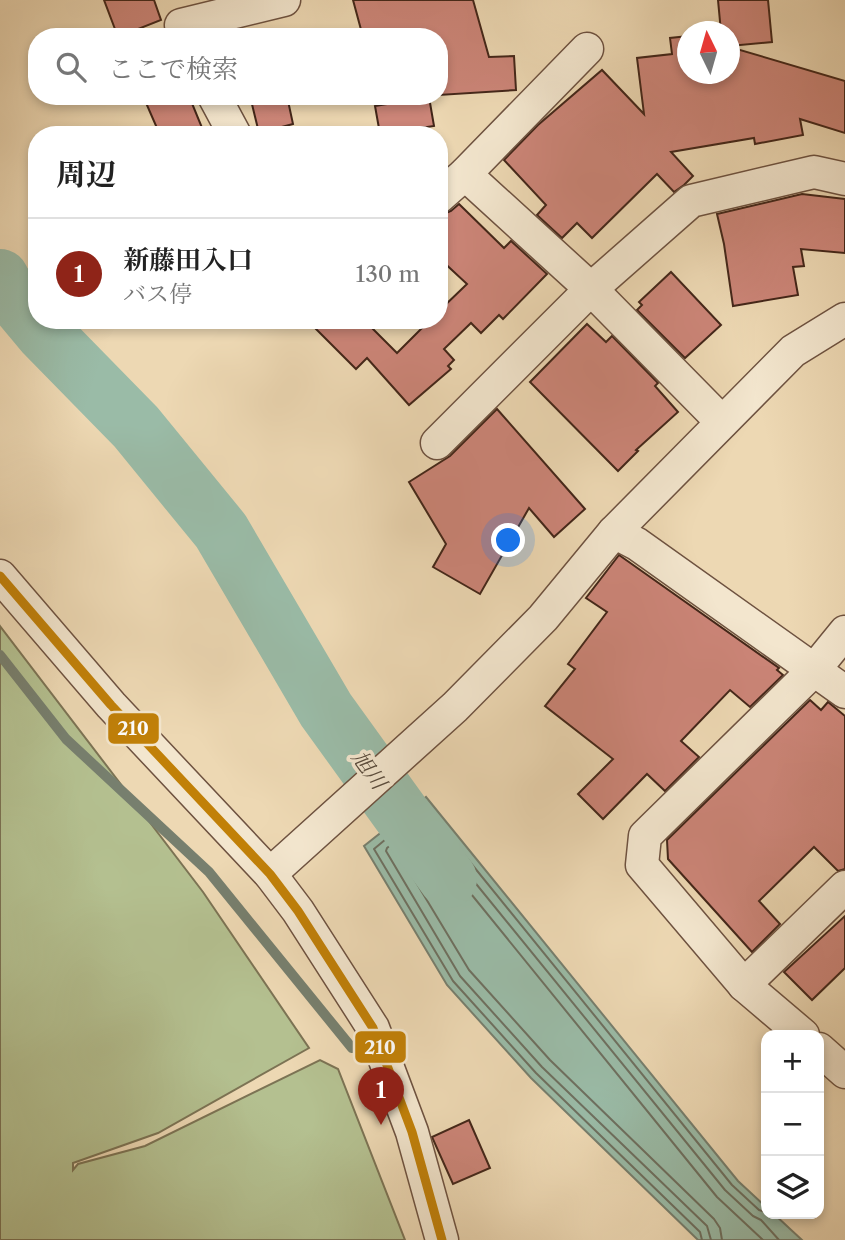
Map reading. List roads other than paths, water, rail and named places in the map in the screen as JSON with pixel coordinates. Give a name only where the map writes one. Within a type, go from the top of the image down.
[{"type":"street","points":[[179,20],[284,0]]},
{"type":"street","points":[[448,189],[587,50]]},
{"type":"street","points":[[219,105],[230,126]]},
{"type":"street","points":[[437,443],[592,289],[691,201],[814,172],[845,179]]},
{"type":"street","points":[[465,174],[592,289],[722,422]]},
{"type":"street","points":[[271,874],[455,707],[543,618],[614,532],[793,351],[845,319]]},
{"type":"street","points":[[614,532],[637,544],[845,692]]},
{"type":"street","points":[[0,576],[111,705],[271,874],[298,911],[373,1028],[412,1132],[442,1240]]},
{"type":"street","points":[[797,1030],[744,985],[642,865],[645,836],[814,670],[845,632]]},
{"type":"street","points":[[744,985],[845,887]]},
{"type":"street","points":[[824,1053],[845,1072]]},
{"type":"water","points":[[426,797],[738,1181],[761,1202],[761,1219],[779,1219],[802,1240],[698,1240],[531,1078],[447,985],[364,846]]},
{"type":"waterway","name":"旭川","points":[[0,278],[28,314]]},
{"type":"waterway","name":"旭川","points":[[41,329],[136,427],[221,531],[326,710],[448,879]]},
{"type":"waterway","points":[[0,655],[66,739],[209,872],[352,1048]]},
{"type":"place","name":"新藤田入口","points":[[381,1125]]}]
